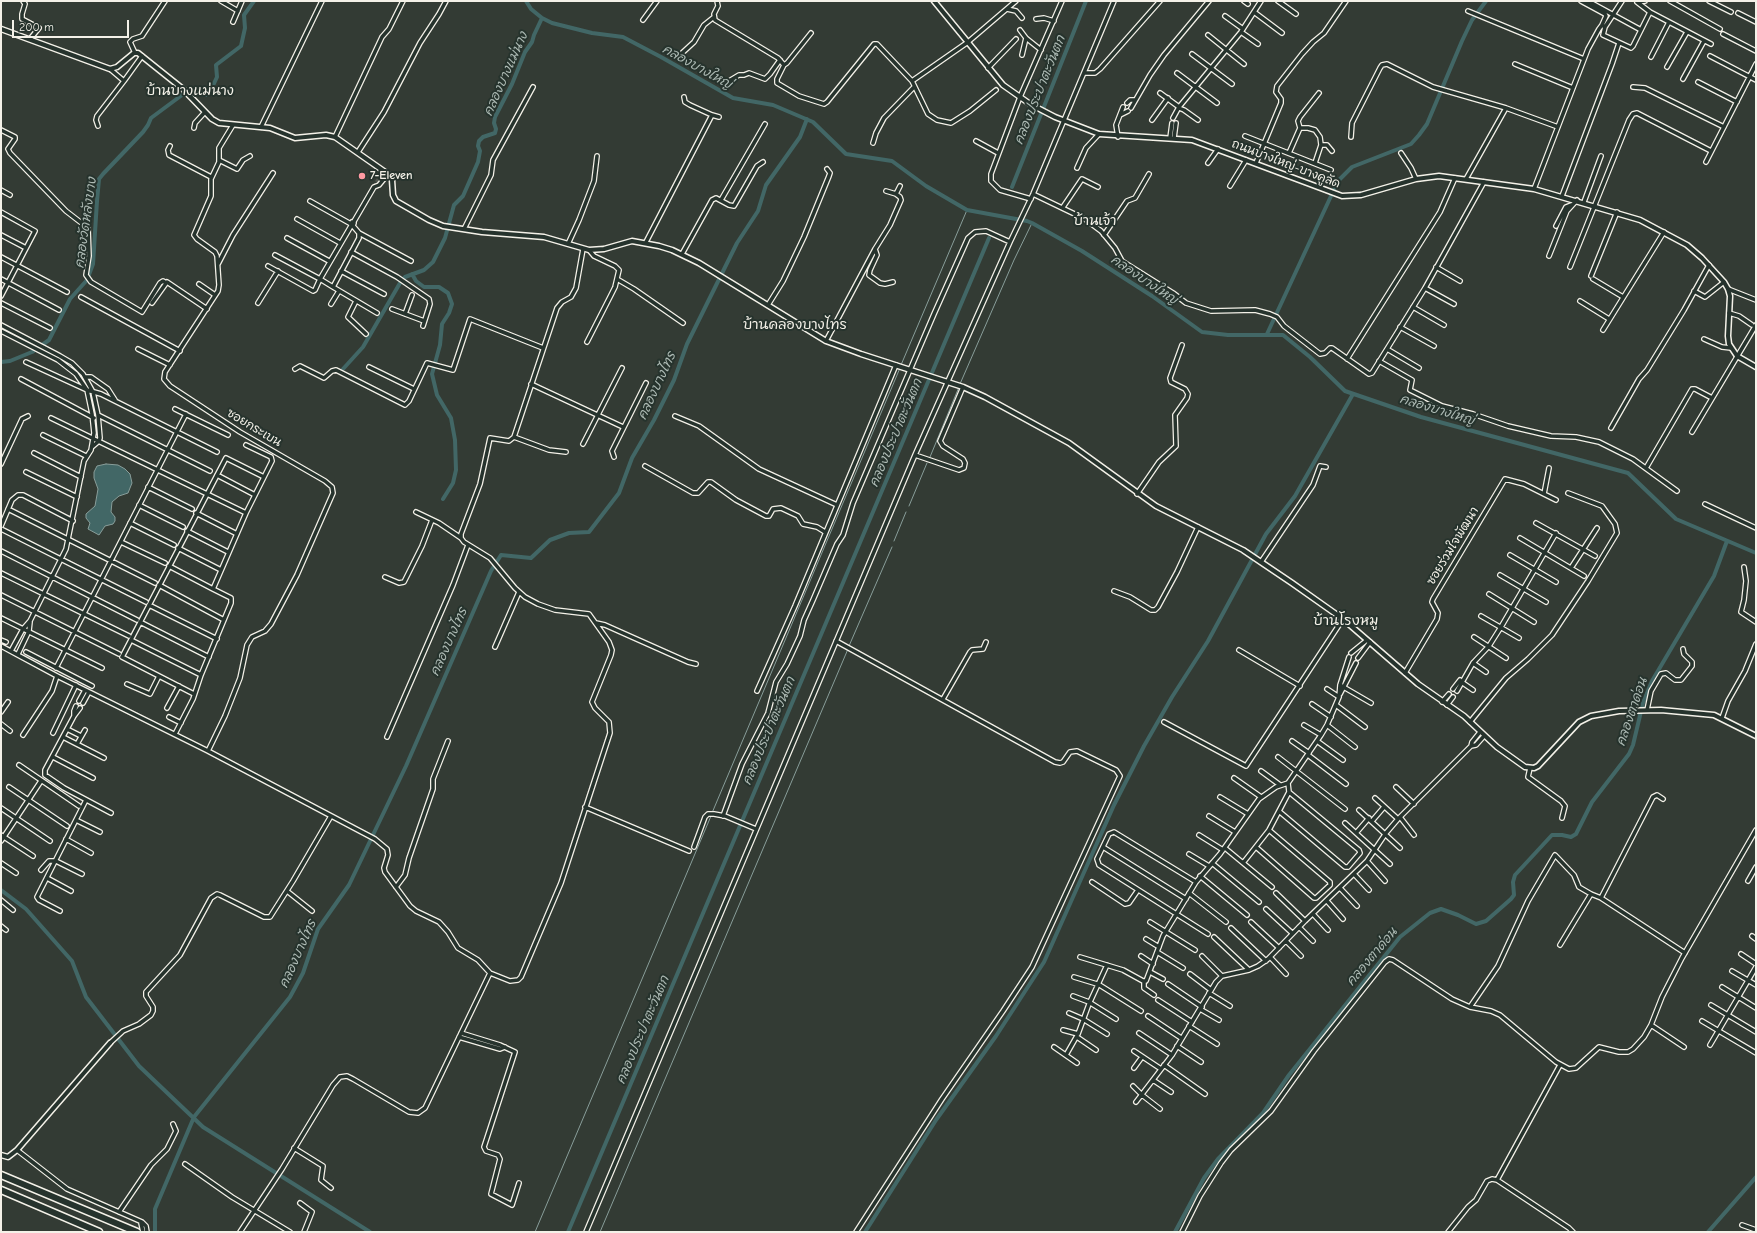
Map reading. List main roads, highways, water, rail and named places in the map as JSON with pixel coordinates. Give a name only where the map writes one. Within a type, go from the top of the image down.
[{"type":"highway","points":[[1,1175],[137,1232]]},
{"type":"highway","points":[[1,1190],[99,1232]]},
{"type":"water","points":[[106,464],[118,465],[125,469],[130,474],[132,483],[128,493],[119,496],[112,502],[111,512],[115,517],[115,521],[113,524],[105,526],[99,535],[88,529],[90,523],[86,518],[86,514],[95,506],[98,489],[94,478],[94,472],[97,466]]},
{"type":"waterway","name":"คลองวัดหลังบาง","points":[[1,362],[10,361],[32,352],[49,340],[70,299],[87,280],[93,264],[99,179],[143,132],[151,118],[182,95],[192,92],[206,95],[210,92],[217,77],[216,65],[241,46],[245,28],[244,15],[254,1]]},
{"type":"waterway","name":"คลองบางใหญ่","points":[[526,1],[531,9],[542,18],[552,23],[592,33],[623,37],[733,98],[773,105],[813,122],[846,154],[892,161],[926,186],[967,210],[1032,223],[1082,251],[1152,296],[1202,332],[1228,335],[1283,335],[1310,357],[1345,391],[1421,417],[1628,473],[1676,519],[1756,553]]},
{"type":"waterway","name":"คลองประปาตะวันตก","points":[[1012,187],[1086,1]]},
{"type":"waterway","points":[[1267,334],[1338,181],[1352,167],[1411,144],[1419,135],[1427,124],[1472,20],[1486,1]]},
{"type":"waterway","name":"คลองบางแม่นาง","points":[[343,369],[363,347],[400,283],[405,277],[424,270],[433,262],[445,238],[454,205],[463,196],[478,162],[480,151],[478,146],[479,141],[483,137],[495,133],[495,117],[512,84],[525,52],[532,42],[542,18]]},
{"type":"waterway","name":"คลองบางไทร","points":[[155,1232],[155,1209],[194,1117],[290,997],[303,973],[318,929],[349,885],[406,766],[491,571],[501,555],[531,558],[550,540],[569,533],[589,532],[619,493],[632,458],[654,420],[674,380],[687,344],[737,243],[758,211],[766,185],[800,137],[807,119]]},
{"type":"waterway","points":[[901,365],[967,210]]},
{"type":"waterway","points":[[960,384],[1014,260],[1032,223]]},
{"type":"waterway","name":"คลองประปาตะวันตก","points":[[568,1232],[989,238]]},
{"type":"waterway","points":[[412,274],[416,281],[424,287],[439,287],[448,293],[452,304],[449,313],[442,324],[440,345],[432,374],[437,395],[451,418],[455,440],[456,470],[453,483],[443,499]]},
{"type":"waterway","points":[[712,813],[900,368]]},
{"type":"waterway","points":[[930,457],[959,387]]},
{"type":"waterway","points":[[865,1232],[936,1120],[996,1036],[1044,962],[1114,805],[1144,746],[1172,697],[1208,641],[1266,534],[1295,496],[1353,394]]},
{"type":"waterway","points":[[909,506],[927,463]]},
{"type":"waterway","points":[[894,541],[906,512]]},
{"type":"waterway","name":"คลองตาด่อน","points":[[1175,1232],[1204,1178],[1218,1159],[1263,1113],[1289,1075],[1400,937],[1430,913],[1441,909],[1476,924],[1486,921],[1511,899],[1514,895],[1513,882],[1515,875],[1552,835],[1571,837],[1576,834],[1592,802],[1629,754],[1633,745],[1643,703],[1652,681],[1714,576],[1727,541]]},
{"type":"waterway","points":[[849,646],[892,547]]},
{"type":"waterway","points":[[600,1232],[848,649]]},
{"type":"waterway","points":[[535,1232],[711,816]]},
{"type":"waterway","points":[[1,890],[26,909],[72,961],[86,997],[139,1066],[203,1127],[370,1232]]},
{"type":"waterway","points":[[1708,1232],[1756,1177]]},
{"type":"tunnel","points":[[374,187],[383,170]]},
{"type":"place","name":"7-Eleven","points":[[362,176]]},
{"type":"district","name":"บ้านบางแม่นาง","points":[[190,91]]},
{"type":"district","name":"บ้านเจ้า","points":[[1095,221]]},
{"type":"district","name":"บ้านคลองบางไทร","points":[[795,325]]},
{"type":"district","name":"บ้านโรงหมู","points":[[1346,621]]}]
